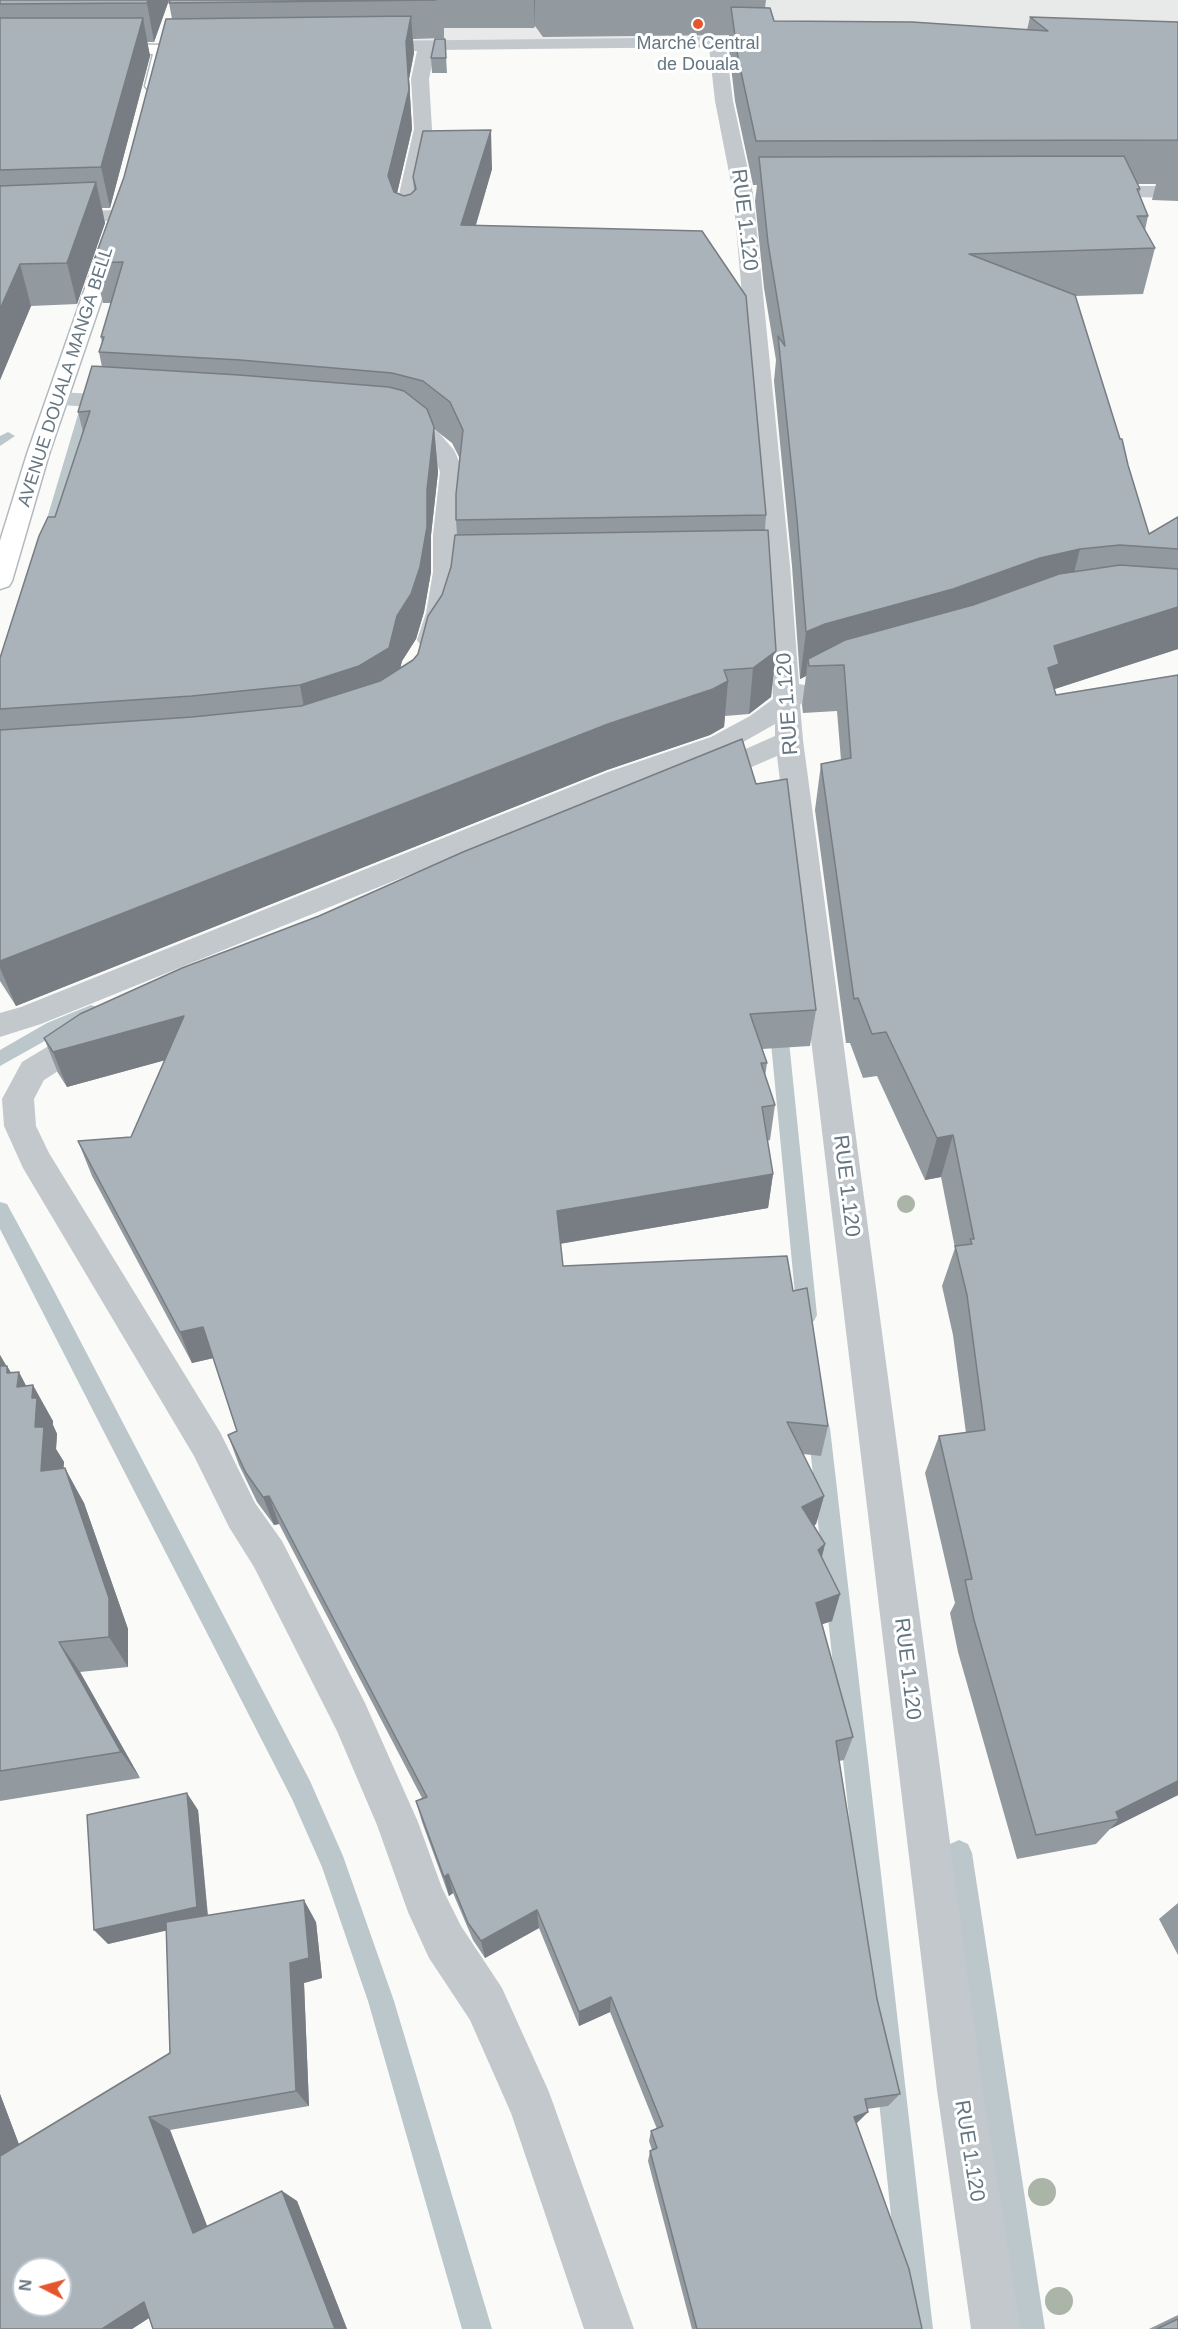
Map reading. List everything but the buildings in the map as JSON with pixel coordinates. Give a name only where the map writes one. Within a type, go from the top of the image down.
[{"type":"street","name":"RUE 1.120","points":[[717,42],[724,101],[755,193],[766,567],[786,701],[789,740],[960,2090],[996,2329]]},
{"type":"street","points":[[355,46],[752,42]]},
{"type":"street","points":[[82,49],[169,43],[149,105]]},
{"type":"street","points":[[406,227],[404,216],[423,129],[420,79],[426,45]]},
{"type":"street","points":[[1072,192],[1178,192]]},
{"type":"street","name":"AVENUE DOUALA MANGA BELL","points":[[0,580],[11,510],[58,399],[126,194]]},
{"type":"street","points":[[0,219],[120,216]]},
{"type":"street","points":[[58,399],[152,404]]},
{"type":"street","points":[[373,421],[417,429],[431,438],[443,450],[452,472],[445,535],[456,572],[430,640],[417,662]]},
{"type":"street","points":[[0,1025],[30,1016],[618,779],[721,743],[759,722],[786,701],[828,679]]},
{"type":"street","points":[[679,789],[745,762],[789,740]]},
{"type":"street","points":[[111,1026],[81,1040],[33,1071],[18,1099],[20,1126],[35,1159],[207,1444],[242,1515],[268,1554],[351,1717],[397,1822],[423,1897],[445,1942],[486,2004],[533,2108],[609,2329]]},
{"type":"shaded area","name":"Marché Central de Douala","points":[[225,0],[1178,0],[1178,48],[210,48]]},
{"type":"waterway","points":[[47,542],[89,401]]},
{"type":"waterway","points":[[0,442],[8,436]]},
{"type":"waterway","points":[[0,1059],[53,1028],[91,1012]]},
{"type":"waterway","points":[[778,1022],[807,1315]]},
{"type":"waterway","points":[[0,1210],[301,1790],[334,1865],[381,2001],[477,2329]]},
{"type":"waterway","points":[[819,1428],[918,2329]]},
{"type":"waterway","points":[[959,1853],[1030,2329]]},
{"type":"place","name":"Marché Central de Douala","points":[[698,24]]}]
